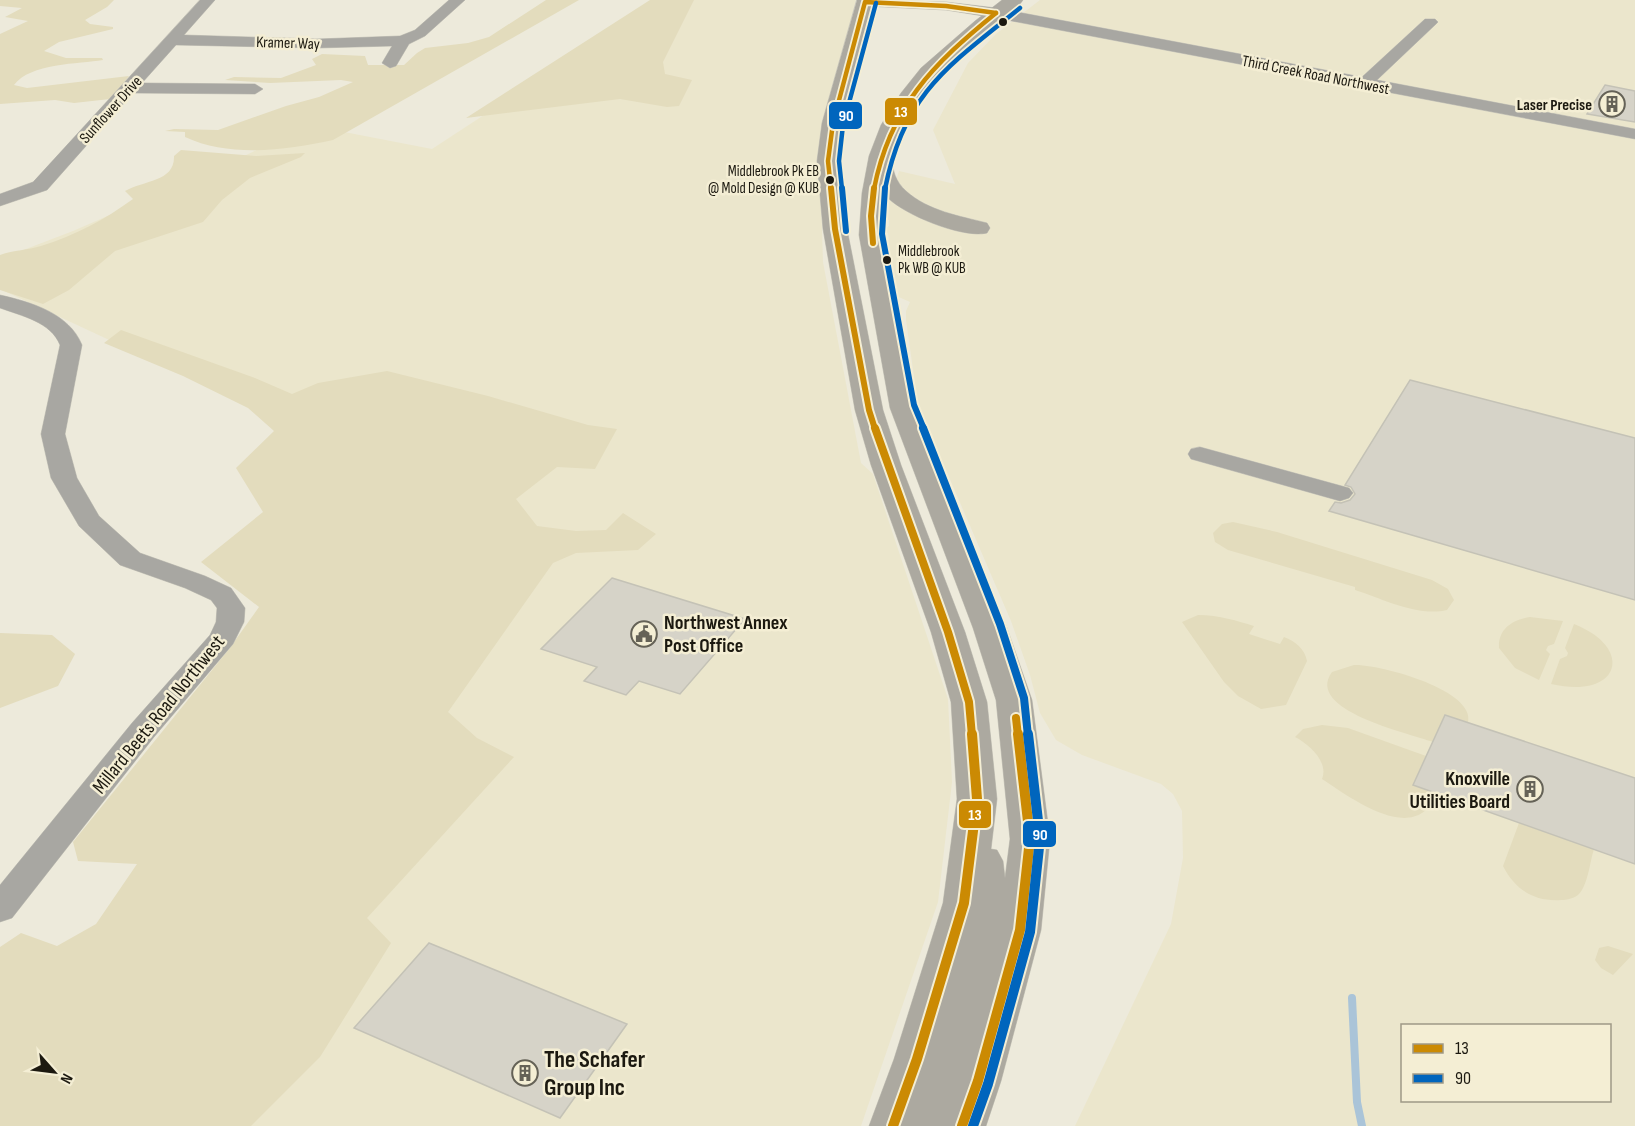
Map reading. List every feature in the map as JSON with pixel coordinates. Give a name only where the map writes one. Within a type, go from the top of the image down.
[{"type":"main road","points":[[962,1126],[978,1081],[1020,930],[1030,839],[1014,700],[990,628],[904,408],[871,235],[874,177],[886,135],[905,101],[956,44],[1014,0]]},
{"type":"main road","points":[[866,1],[833,124],[828,161],[835,229],[868,410],[948,632],[969,702],[987,908],[965,1007],[924,1126]]},
{"type":"main road","points":[[881,155],[887,181],[891,188],[906,200],[932,214],[978,228]]},
{"type":"main road","points":[[893,1126],[917,1059],[964,903],[977,799]]},
{"type":"street","name":"Sunflower Drive","points":[[0,200],[40,186],[208,0]]},
{"type":"street","points":[[390,63],[403,41],[420,33],[458,0]]},
{"type":"street","name":"Third Creek Road Northwest","points":[[866,1],[946,6],[996,13],[1635,134]]},
{"type":"street","points":[[1365,83],[1430,22]]},
{"type":"street","name":"Kramer Way","points":[[173,40],[376,44],[403,41]]},
{"type":"street","points":[[130,88],[255,90]]},
{"type":"street","name":"Millard Beets Road Northwest","points":[[0,301],[64,328],[70,338],[71,345],[53,434],[64,478],[88,520],[130,559],[204,586],[220,594],[231,608],[230,622],[223,638],[143,730],[0,909]]},
{"type":"street","points":[[1200,454],[1340,494]]},
{"type":"shaded area","points":[[0,0],[114,0],[85,20],[90,24],[113,27],[113,29],[59,42],[44,51],[66,58],[102,58],[103,60],[43,68],[31,72],[14,85],[27,88],[129,76],[110,99],[74,103],[55,100],[0,104],[0,34],[28,21],[5,17],[22,8],[0,6]]},
{"type":"shaded area","points":[[546,0],[579,0],[333,140],[297,147],[239,150],[202,144],[185,137],[185,132],[165,131],[174,129],[218,130],[319,97],[353,82],[341,80],[270,83],[225,80],[234,77],[281,78],[316,65],[312,59],[322,54],[365,56],[368,65],[404,65],[425,48],[468,43],[489,37]]},
{"type":"shaded area","points":[[650,0],[694,0],[663,62],[665,74],[692,80],[679,106],[667,107],[620,99],[466,118]]},
{"type":"shaded area","points":[[660,0],[856,0],[827,114],[821,195],[823,262],[861,463],[873,474],[948,699],[952,782],[938,902],[861,1126],[103,1126],[476,511],[0,289],[0,259],[73,231],[234,161],[308,125],[432,149]]},
{"type":"shaded area","points":[[1040,0],[1635,0],[1635,1126],[1075,1126],[1171,924],[1183,858],[1182,811],[1173,794],[1161,784],[1082,755],[1056,740],[1040,713],[1030,675],[1011,621],[918,405],[906,320],[906,311],[910,302],[892,294],[882,242],[889,240],[888,233],[883,230],[889,226],[889,220],[881,217],[881,193],[896,180],[899,171],[955,184],[933,130],[968,63],[996,34]]},
{"type":"shaded area","points":[[181,150],[256,156],[305,153],[301,157],[250,178],[222,200],[203,222],[115,251],[69,290],[43,304],[0,290],[0,255],[54,242],[111,214],[133,199],[125,191],[164,176],[173,165],[174,156]]},
{"type":"shaded area","points":[[121,330],[255,378],[292,394],[318,383],[387,371],[488,396],[588,425],[617,429],[595,469],[557,467],[516,499],[537,526],[576,531],[606,530],[623,513],[656,534],[638,550],[576,553],[553,563],[448,712],[477,738],[514,757],[367,918],[391,943],[320,1057],[251,1126],[0,1126],[0,947],[21,933],[57,946],[96,924],[137,864],[78,861],[73,842],[229,649],[259,607],[201,562],[263,512],[236,468],[274,431],[248,408],[183,376],[104,343]]},
{"type":"shaded area","points":[[1233,522],[1277,532],[1432,580],[1448,589],[1454,600],[1447,610],[1436,612],[1413,609],[1355,590],[1355,587],[1228,550],[1215,542],[1213,533],[1222,524]]},
{"type":"shaded area","points":[[1198,615],[1235,620],[1254,626],[1249,634],[1280,644],[1284,637],[1299,646],[1307,661],[1286,705],[1261,709],[1238,696],[1224,682],[1182,622]]},
{"type":"shaded area","points":[[1530,617],[1563,621],[1554,644],[1548,646],[1546,650],[1550,654],[1539,680],[1515,668],[1499,648],[1499,641],[1507,626],[1517,620]]},
{"type":"shaded area","points":[[1574,624],[1593,634],[1606,646],[1612,658],[1612,669],[1605,678],[1593,685],[1575,687],[1551,684],[1560,659],[1567,656],[1565,648]]},
{"type":"shaded area","points":[[0,633],[52,635],[75,654],[58,686],[0,708]]},
{"type":"shaded area","points":[[1354,665],[1403,674],[1442,690],[1458,700],[1467,711],[1468,723],[1445,715],[1433,742],[1363,718],[1332,698],[1327,686],[1332,672]]},
{"type":"shaded area","points":[[1322,725],[1348,728],[1426,756],[1413,785],[1436,794],[1427,809],[1414,817],[1399,818],[1382,814],[1349,797],[1322,779],[1323,766],[1320,760],[1312,749],[1295,737],[1303,729]]},
{"type":"shaded area","points":[[1519,823],[1594,849],[1585,885],[1577,895],[1563,900],[1543,899],[1527,893],[1513,882],[1503,866]]},
{"type":"shaded area","points":[[1608,946],[1633,954],[1613,975],[1601,968],[1595,960],[1599,948]]},
{"type":"building","name":"Laser Precise","points":[[1605,85],[1635,91],[1635,122],[1587,114]]},
{"type":"building","points":[[1410,380],[1635,438],[1635,600],[1329,511],[1335,502],[1350,500],[1355,494],[1351,487],[1345,485]]},
{"type":"building","name":"Northwest Annex Post Office","points":[[612,578],[745,619],[680,694],[639,681],[626,695],[584,681],[597,667],[541,649]]},
{"type":"building","name":"Knoxville Utilities Board","points":[[1445,715],[1635,778],[1635,864],[1413,785]]},
{"type":"building","name":"The Schafer Group Inc","points":[[429,943],[627,1024],[560,1118],[354,1028]]},
{"type":"waterway","points":[[1352,998],[1357,1102],[1362,1126]]},
{"type":"transit line","name":"13","points":[[893,1126],[917,1059],[964,903],[977,799],[969,702],[948,632],[886,465],[869,410],[835,229],[828,161],[833,123],[865,2],[946,6],[996,13]]},
{"type":"transit line","name":"90","points":[[846,231],[839,161],[843,125],[876,3]]},
{"type":"transit line","name":"90","points":[[973,1126],[988,1084],[1030,932],[1040,838],[1024,698],[1000,624],[914,405],[882,234],[884,194],[891,159],[902,129],[917,103],[936,79],[960,56],[1020,8]]},
{"type":"transit line","name":"13","points":[[873,243],[871,229],[874,188],[880,160],[901,111],[934,68],[996,13]]},
{"type":"transit line","name":"13","points":[[962,1126],[978,1081],[1020,930],[1030,839],[1016,718]]},
{"type":"place","name":"Laser Precise","points":[[1612,104]]},
{"type":"place","name":"Middlebrook Pk EB @ Mold Design @ KUB","points":[[830,180]]},
{"type":"place","name":"Middlebrook Pk WB @ KUB","points":[[887,260]]},
{"type":"place","name":"Northwest Annex Post Office","points":[[644,634]]},
{"type":"place","name":"Knoxville Utilities Board","points":[[1530,789]]},
{"type":"place","name":"The Schafer Group Inc","points":[[525,1073]]}]
